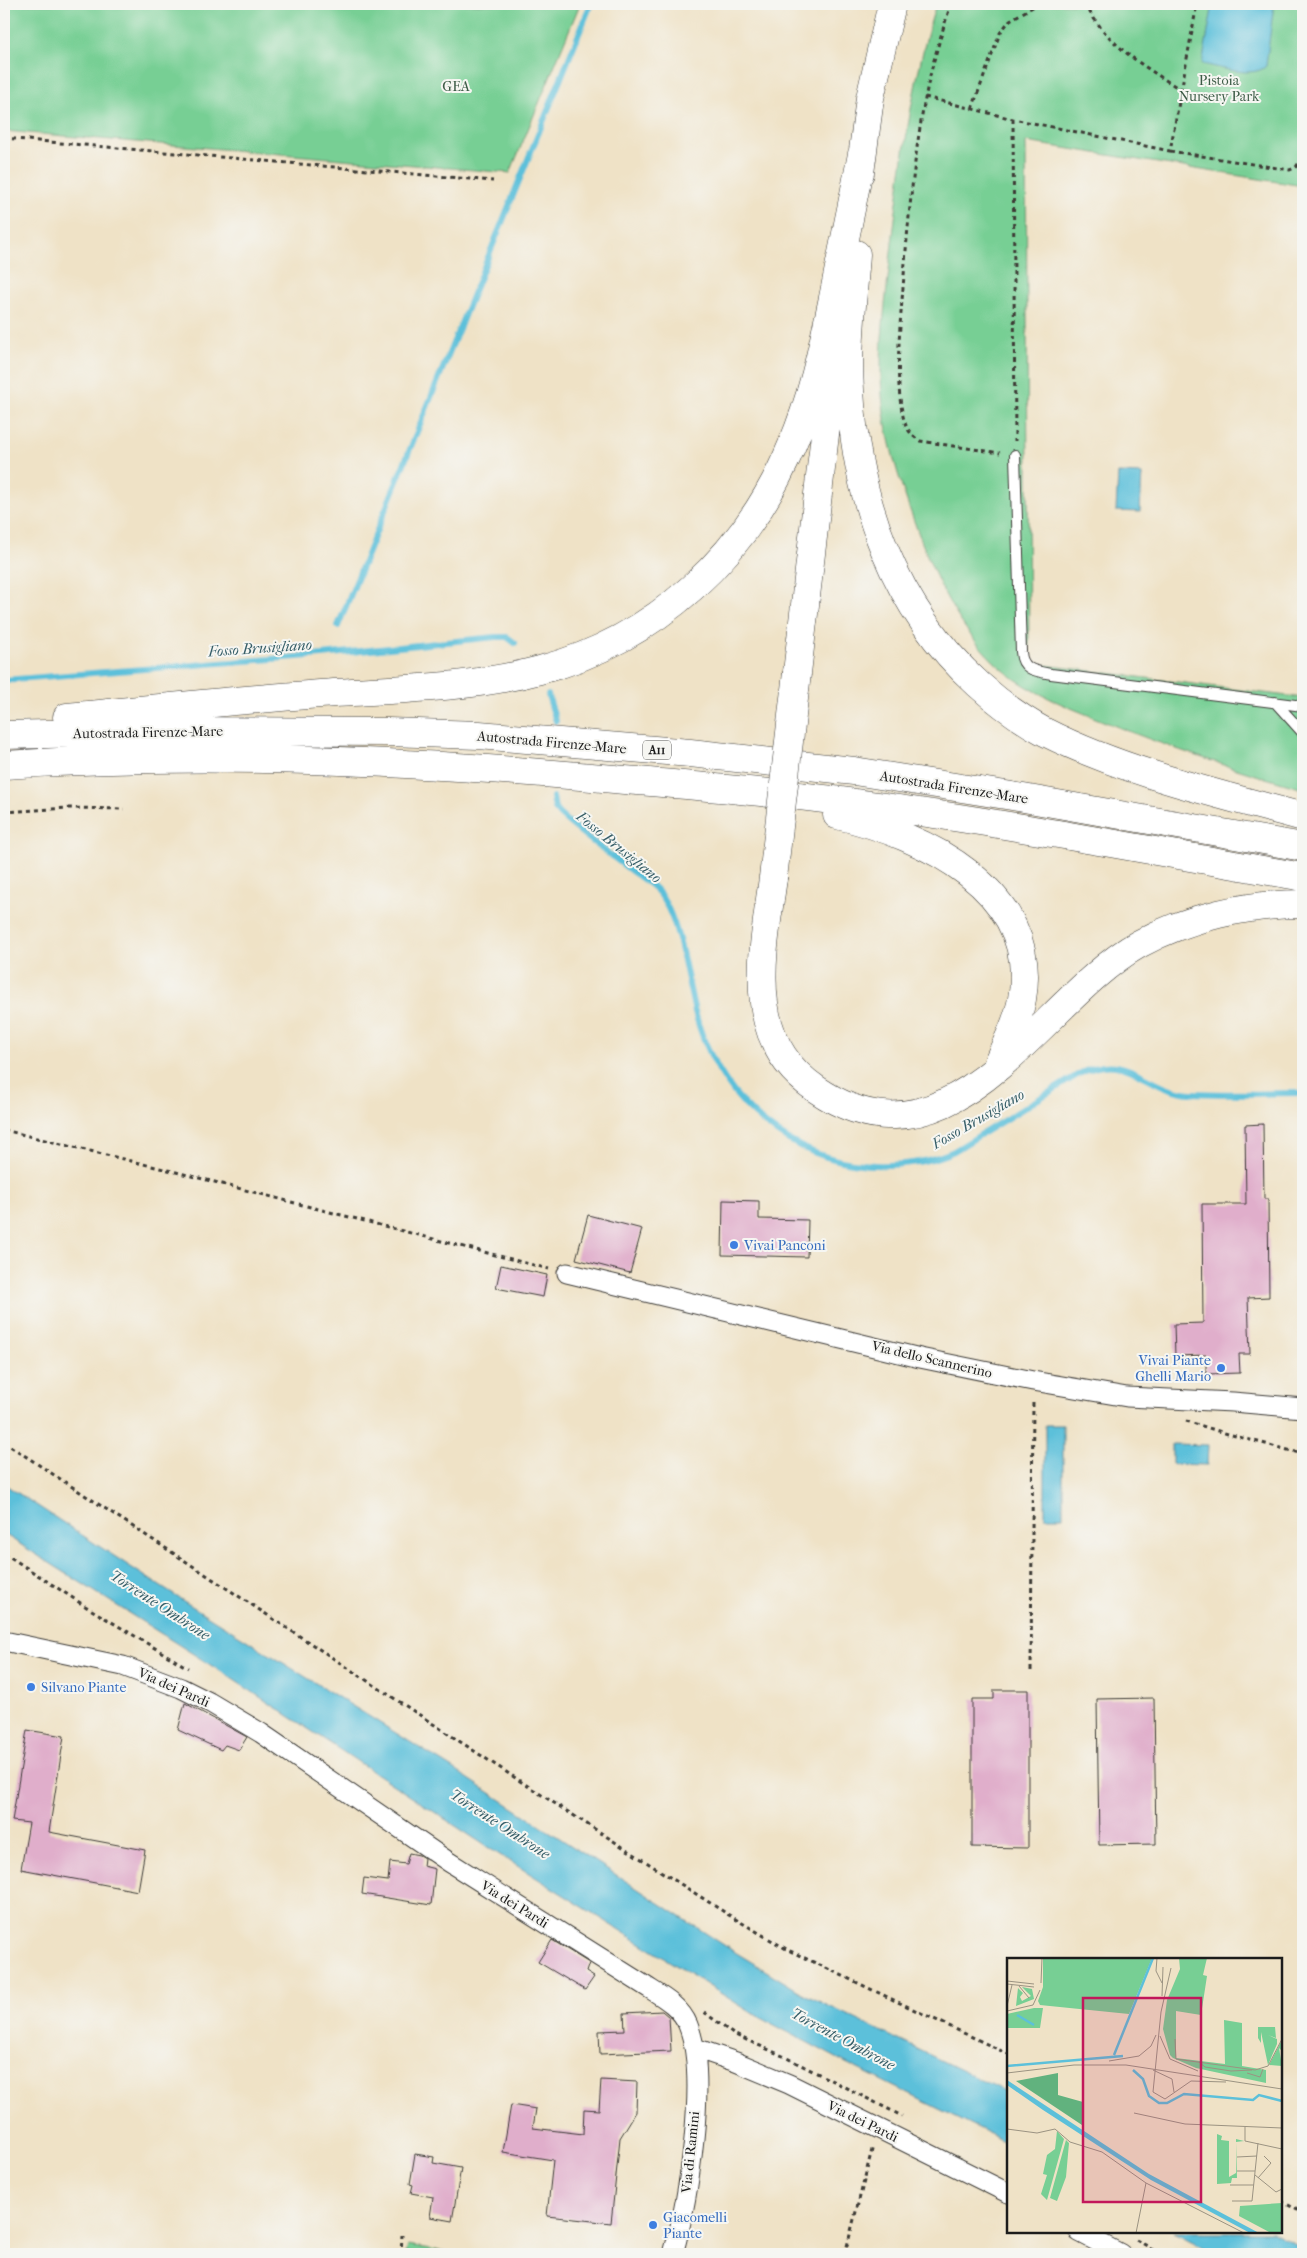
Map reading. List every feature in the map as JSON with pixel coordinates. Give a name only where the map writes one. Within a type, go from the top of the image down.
[{"type":"highway","points":[[870,98],[872,4]]},
{"type":"highway","points":[[892,4],[870,98],[827,410],[761,972],[763,1002],[776,1044],[786,1059],[812,1086],[827,1097],[866,1112],[905,1114],[941,1106],[958,1098],[994,1071],[1098,972],[1140,944],[1171,929],[1222,914],[1262,907],[1303,904]]},
{"type":"highway","points":[[4,724],[263,698],[434,686],[506,678],[539,670],[592,653],[645,626],[691,589],[722,558],[746,528],[779,475],[803,418],[819,364],[862,154]]},
{"type":"highway","points":[[862,154],[849,387],[855,450],[864,495],[878,538],[894,573],[935,640],[991,696],[1043,731],[1082,749],[1128,766],[1303,817]]},
{"type":"highway","name":"Autostrada Firenze-Mare","points":[[4,735],[175,731],[306,731],[479,735],[690,753],[854,771],[1012,796],[1303,847]]},
{"type":"highway","name":"Autostrada Firenze-Mare","points":[[4,765],[209,758],[366,762],[515,770],[711,787],[853,802],[999,824],[1303,877]]},
{"type":"highway","points":[[711,787],[854,819],[906,836],[960,866],[986,890],[1001,908],[1014,931],[1023,967],[1022,998],[1018,1014],[994,1071]]},
{"type":"street","name":"Via dello Scannerino","points":[[567,1273],[920,1358],[1033,1381],[1127,1397],[1233,1402],[1303,1408]]},
{"type":"street","name":"Via dei Pardi","points":[[4,1641],[136,1670],[209,1702],[261,1733],[449,1862],[674,2005],[688,2025],[695,2048],[736,2062],[789,2084],[1007,2193]]},
{"type":"street","name":"Via di Ramini","points":[[673,2254],[685,2204],[692,2153],[696,2074],[695,2048]]},
{"type":"street","points":[[1081,2233],[1121,2254]]},
{"type":"lane","points":[[1015,455],[1021,652],[1023,664],[1028,668],[1051,674],[1303,706]]},
{"type":"lane","points":[[1276,702],[1303,733]]},
{"type":"path","points":[[951,4],[925,97],[912,181],[901,317],[900,385],[904,420],[914,437],[925,443],[1015,455],[1013,119]]},
{"type":"path","points":[[972,109],[1000,33],[1010,20],[1038,4]]},
{"type":"path","points":[[1085,4],[1100,27],[1118,48],[1181,90]]},
{"type":"path","points":[[1170,151],[1197,4]]},
{"type":"path","points":[[925,97],[1013,119],[1170,151],[1290,170],[1296,167],[1303,157]]},
{"type":"path","points":[[4,138],[493,181]]},
{"type":"path","points":[[4,812],[69,808],[124,809]]},
{"type":"path","points":[[4,1130],[176,1172],[567,1273]]},
{"type":"path","points":[[1031,1671],[1033,1381]]},
{"type":"path","points":[[1182,1419],[1228,1434],[1303,1454]]},
{"type":"path","points":[[4,1442],[523,1783],[732,1917],[796,1954],[1007,2054]]},
{"type":"path","points":[[844,2254],[877,2128]]},
{"type":"path","points":[[1282,2202],[1303,2213]]},
{"type":"path","points":[[401,2254],[402,2235]]},
{"type":"path","points":[[1128,2236],[1162,2254]]},
{"type":"green space","name":"GEA","points":[[4,4],[580,4],[510,173],[4,131]]},
{"type":"green space","name":"Pistoia Nursery Park","points":[[936,4],[1303,4],[1303,186],[1026,142],[1029,663],[1303,698],[1303,789],[1229,767],[1156,742],[1037,692],[1015,679],[996,664],[980,647],[952,608],[941,587],[922,543],[898,475],[884,412],[881,378],[885,306],[903,158],[913,96]]},
{"type":"green space","points":[[408,2245],[448,2252],[448,2254],[406,2254]]},
{"type":"water","points":[[1213,4],[1274,4],[1266,66],[1253,72],[1245,72],[1202,64]]},
{"type":"water","points":[[1118,473],[1142,474],[1140,512],[1116,511]]},
{"type":"water","points":[[1045,1425],[1063,1425],[1063,1517],[1045,1517]]},
{"type":"water","points":[[1172,1444],[1208,1445],[1207,1465],[1172,1464]]},
{"type":"water","name":"Torrente Ombrone","points":[[4,1484],[166,1590],[452,1768],[730,1949],[804,1994],[1007,2093],[1007,2143],[846,2063],[752,2013],[492,1850],[231,1678],[4,1534]]},
{"type":"water","points":[[1176,2233],[1275,2233],[1303,2248],[1303,2254],[1216,2254]]},
{"type":"building","points":[[1263,1124],[1264,1199],[1268,1199],[1269,1297],[1248,1298],[1250,1354],[1239,1354],[1240,1373],[1206,1374],[1206,1355],[1175,1356],[1174,1324],[1203,1323],[1202,1204],[1246,1204],[1245,1125]]},
{"type":"building","points":[[723,1200],[759,1201],[759,1219],[808,1220],[807,1257],[722,1255]]},
{"type":"building","points":[[588,1215],[642,1229],[630,1273],[576,1259]]},
{"type":"building","points":[[501,1265],[547,1275],[543,1297],[496,1288]]},
{"type":"building","points":[[994,1690],[1028,1690],[1028,1848],[972,1847],[972,1699],[994,1699]]},
{"type":"building","points":[[1154,1698],[1156,1844],[1099,1845],[1097,1699]]},
{"type":"building","points":[[185,1703],[247,1737],[239,1750],[225,1745],[221,1750],[178,1730]]},
{"type":"building","points":[[27,1730],[64,1736],[49,1832],[145,1850],[138,1891],[21,1869],[29,1823],[12,1821]]},
{"type":"building","points":[[409,1853],[424,1858],[423,1866],[435,1869],[431,1905],[362,1894],[364,1878],[388,1881],[390,1862],[406,1864]]},
{"type":"building","points":[[552,1940],[589,1963],[586,1972],[594,1977],[585,1990],[538,1962]]},
{"type":"building","points":[[662,2011],[669,2017],[671,2051],[600,2054],[599,2031],[625,2030],[624,2013]]},
{"type":"building","points":[[601,2080],[637,2082],[636,2112],[620,2138],[611,2223],[547,2216],[553,2160],[503,2152],[511,2105],[536,2109],[533,2128],[583,2134],[584,2109],[599,2110]]},
{"type":"building","points":[[415,2154],[434,2157],[433,2163],[461,2168],[452,2221],[430,2217],[433,2197],[411,2193],[413,2185],[410,2184]]},
{"type":"waterway","points":[[338,626],[591,4]]},
{"type":"waterway","name":"Fosso Brusigliano","points":[[4,680],[322,655],[495,637],[507,637],[515,643]]},
{"type":"waterway","name":"Fosso Brusigliano","points":[[548,695],[556,721]]},
{"type":"waterway","name":"Fosso Brusigliano","points":[[553,797],[555,809],[559,814],[652,886],[662,897],[677,931],[694,1007],[705,1042],[718,1069],[735,1093],[755,1115],[777,1133],[802,1147],[829,1158],[858,1164],[888,1165],[930,1160],[954,1151],[1079,1074],[1096,1067],[1111,1066],[1125,1068],[1175,1090],[1191,1093],[1303,1093]]},
{"type":"place","name":"Vivai Panconi","points":[[734,1245]]},
{"type":"place","name":"Vivai Piante Ghelli Mario","points":[[1221,1368]]},
{"type":"place","name":"Silvano Piante","points":[[31,1687]]},
{"type":"place","name":"Giacomelli Piante","points":[[653,2225]]}]
